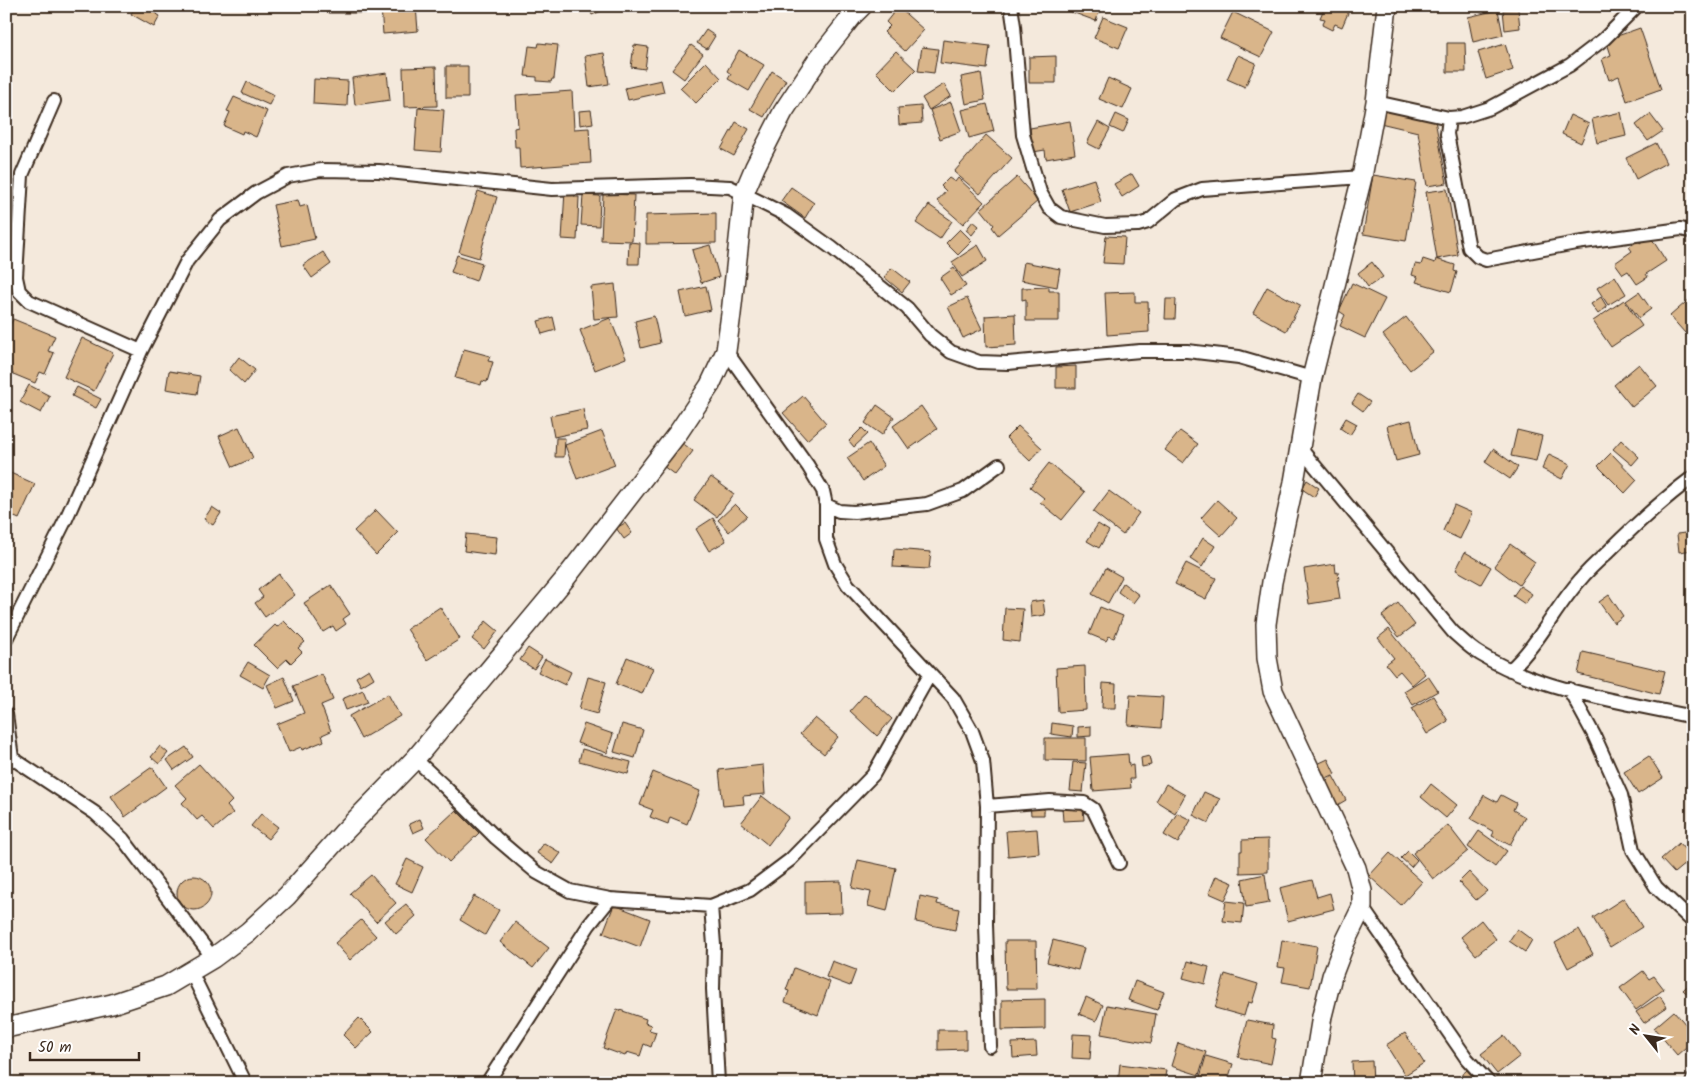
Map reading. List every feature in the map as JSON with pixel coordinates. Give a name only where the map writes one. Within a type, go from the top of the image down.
[{"type":"street","points":[[6,1028],[112,1004],[166,986],[213,958],[248,932],[287,896],[342,834],[415,760],[565,578],[666,448],[710,385],[726,351],[732,314],[744,193],[782,112],[816,62],[862,6]]},
{"type":"street","points":[[1011,6],[1023,135],[1040,192],[1049,208],[1061,217],[1105,226],[1138,224],[1148,222],[1176,198],[1202,189],[1362,177]]},
{"type":"street","points":[[1311,1083],[1322,1016],[1332,976],[1345,942],[1362,908],[1362,891],[1356,868],[1273,691],[1267,658],[1266,624],[1272,582],[1300,448],[1312,378],[1362,177],[1376,102],[1386,6]]},
{"type":"street","points":[[1376,102],[1449,118],[1462,117],[1490,108],[1570,65],[1604,39],[1637,6]]},
{"type":"street","points":[[54,101],[22,175],[16,277],[19,291],[28,301],[141,351]]},
{"type":"street","points":[[1449,118],[1447,134],[1469,248],[1478,257],[1486,260],[1576,242],[1681,230],[1693,232]]},
{"type":"street","points":[[6,639],[66,519],[141,351],[187,260],[220,220],[256,194],[288,176],[321,170],[379,171],[552,189],[714,185],[730,188],[744,193],[786,215],[832,248],[907,308],[930,335],[951,352],[980,362],[1008,363],[1140,351],[1187,351],[1239,357],[1312,378]]},
{"type":"street","points":[[726,351],[808,466],[823,492],[826,505],[826,539],[834,564],[848,585],[952,698],[972,731],[983,761],[986,806],[986,924],[990,1046]]},
{"type":"street","points":[[1300,448],[1453,632],[1478,653],[1510,670],[1552,685],[1693,718]]},
{"type":"street","points":[[826,505],[839,511],[854,512],[928,504],[963,491],[999,465]]},
{"type":"street","points":[[1510,670],[1524,656],[1564,598],[1581,578],[1623,536],[1669,495],[1693,478]]},
{"type":"street","points":[[415,760],[496,838],[536,872],[570,891],[610,899],[711,906],[750,890],[790,860],[873,775],[930,674]]},
{"type":"street","points":[[1569,689],[1594,735],[1621,795],[1633,850],[1656,887],[1693,922]]},
{"type":"street","points":[[6,714],[9,756],[95,813],[123,839],[213,958]]},
{"type":"street","points":[[986,806],[1050,801],[1084,803],[1093,809],[1119,863]]},
{"type":"street","points":[[487,1083],[589,925],[610,899]]},
{"type":"street","points":[[711,906],[714,945],[712,989],[718,1083]]},
{"type":"street","points":[[1362,908],[1467,1059],[1489,1083]]},
{"type":"street","points":[[191,972],[244,1083]]},
{"type":"building","points":[[135,6],[143,6],[160,16],[154,27],[131,14]]},
{"type":"building","points":[[148,6],[161,6],[158,12]]},
{"type":"building","points":[[328,6],[368,6],[368,13],[328,13]]},
{"type":"building","points":[[416,6],[418,31],[383,34],[381,7]]},
{"type":"building","points":[[588,6],[612,6],[592,15]]},
{"type":"building","points":[[1071,6],[1101,6],[1096,21],[1069,11]]},
{"type":"building","points":[[1325,6],[1351,6],[1342,27],[1335,24],[1332,30],[1322,25],[1325,19],[1320,18]]},
{"type":"building","points":[[898,7],[924,30],[905,51],[884,32],[890,26],[886,22]]},
{"type":"building","points":[[1518,9],[1520,28],[1505,30],[1503,10]]},
{"type":"building","points":[[1498,10],[1503,35],[1473,42],[1468,17]]},
{"type":"building","points":[[1233,12],[1274,32],[1261,57],[1220,38]]},
{"type":"building","points":[[1103,17],[1128,27],[1119,48],[1094,38]]},
{"type":"building","points":[[1640,28],[1661,89],[1627,101],[1619,76],[1609,80],[1602,59],[1611,55],[1606,40]]},
{"type":"building","points":[[706,30],[715,36],[707,49],[697,43]]},
{"type":"building","points":[[943,40],[990,46],[987,69],[940,63]]},
{"type":"building","points":[[539,43],[558,45],[554,79],[551,82],[537,81],[537,77],[525,76],[529,46],[538,47]]},
{"type":"building","points":[[1447,43],[1465,43],[1466,72],[1447,72]]},
{"type":"building","points":[[1505,44],[1513,70],[1486,79],[1478,52]]},
{"type":"building","points":[[634,45],[648,47],[645,69],[631,67]]},
{"type":"building","points":[[691,45],[703,54],[684,79],[672,70]]},
{"type":"building","points":[[922,47],[938,49],[934,73],[918,71]]},
{"type":"building","points":[[739,50],[764,65],[749,91],[728,79],[731,74],[727,71]]},
{"type":"building","points":[[896,51],[916,70],[895,91],[876,72]]},
{"type":"building","points":[[604,53],[609,84],[589,87],[585,56]]},
{"type":"building","points":[[1238,55],[1256,63],[1245,87],[1227,79]]},
{"type":"building","points":[[1056,56],[1056,83],[1029,83],[1029,57]]},
{"type":"building","points":[[706,62],[721,78],[696,103],[680,88]]},
{"type":"building","points":[[446,66],[468,66],[468,98],[446,98]]},
{"type":"building","points":[[436,67],[437,106],[404,107],[403,68]]},
{"type":"building","points":[[772,71],[786,80],[764,117],[750,109]]},
{"type":"building","points":[[387,73],[390,100],[355,105],[352,78]]},
{"type":"building","points":[[981,73],[985,100],[966,104],[961,77]]},
{"type":"building","points":[[1108,78],[1132,89],[1123,109],[1099,99]]},
{"type":"building","points":[[314,79],[348,81],[347,106],[313,104]]},
{"type":"building","points":[[661,80],[664,92],[628,100],[625,88]]},
{"type":"building","points":[[247,82],[274,95],[269,105],[242,93]]},
{"type":"building","points":[[944,84],[951,96],[929,110],[922,98]]},
{"type":"building","points":[[572,91],[574,129],[589,128],[591,163],[520,168],[519,147],[515,147],[514,128],[518,127],[516,95]]},
{"type":"building","points":[[234,97],[267,111],[256,137],[243,131],[242,134],[224,126],[230,112],[227,111]]},
{"type":"building","points":[[951,102],[961,131],[940,139],[930,110]]},
{"type":"building","points":[[987,104],[994,131],[969,138],[962,110]]},
{"type":"building","points":[[921,106],[922,123],[899,125],[898,108]]},
{"type":"building","points":[[418,108],[444,110],[441,152],[415,150]]},
{"type":"building","points":[[1384,108],[1435,120],[1447,183],[1427,186],[1418,132],[1380,123]]},
{"type":"building","points":[[591,110],[593,123],[580,125],[579,111]]},
{"type":"building","points":[[1621,112],[1626,136],[1597,143],[1592,119]]},
{"type":"building","points":[[1116,114],[1129,120],[1123,133],[1110,127]]},
{"type":"building","points":[[1650,114],[1663,131],[1648,141],[1636,125]]},
{"type":"building","points":[[1570,115],[1589,124],[1581,143],[1562,134]]},
{"type":"building","points":[[1070,121],[1075,154],[1046,159],[1045,150],[1033,152],[1030,128]]},
{"type":"building","points":[[736,122],[749,129],[734,156],[721,149]]},
{"type":"building","points":[[1098,122],[1110,129],[1099,149],[1087,143]]},
{"type":"building","points":[[986,135],[1012,158],[980,194],[954,172]]},
{"type":"building","points":[[1656,143],[1666,163],[1636,179],[1626,158]]},
{"type":"building","points":[[1132,174],[1139,186],[1122,197],[1114,184]]},
{"type":"building","points":[[1373,175],[1416,182],[1406,241],[1363,234]]},
{"type":"building","points":[[1017,177],[1038,201],[998,235],[992,227],[994,225],[981,209]]},
{"type":"building","points":[[949,178],[955,182],[958,178],[984,202],[963,224],[937,201],[946,191],[941,186]]},
{"type":"building","points":[[1094,179],[1101,202],[1070,212],[1062,189]]},
{"type":"building","points":[[791,187],[814,203],[805,218],[781,201]]},
{"type":"building","points":[[1447,189],[1458,255],[1437,259],[1426,192]]},
{"type":"building","points":[[478,191],[497,197],[479,258],[459,252]]},
{"type":"building","points":[[565,191],[575,191],[575,197],[579,197],[577,240],[562,239]]},
{"type":"building","points":[[603,194],[634,195],[632,241],[601,240]]},
{"type":"building","points":[[583,195],[600,196],[599,226],[581,225]]},
{"type":"building","points":[[298,200],[300,207],[307,205],[315,239],[282,246],[273,205]]},
{"type":"building","points":[[929,205],[952,221],[940,239],[916,223]]},
{"type":"building","points":[[716,213],[716,243],[646,244],[646,215]]},
{"type":"building","points":[[973,221],[979,226],[972,235],[966,230]]},
{"type":"building","points":[[960,229],[972,241],[958,255],[946,243]]},
{"type":"building","points":[[1106,236],[1125,237],[1123,264],[1103,263]]},
{"type":"building","points":[[1650,236],[1666,261],[1646,274],[1648,277],[1637,284],[1628,271],[1623,274],[1615,263],[1632,251],[1629,247],[1639,240],[1640,243]]},
{"type":"building","points":[[629,242],[640,243],[639,264],[628,264]]},
{"type":"building","points":[[710,245],[719,277],[701,283],[692,250]]},
{"type":"building","points":[[978,245],[987,261],[962,277],[952,262]]},
{"type":"building","points":[[323,252],[331,264],[312,278],[303,265]]},
{"type":"building","points":[[457,255],[482,263],[476,281],[451,272]]},
{"type":"building","points":[[1423,259],[1435,263],[1436,259],[1455,265],[1454,271],[1457,272],[1451,292],[1416,282],[1418,277],[1412,275],[1415,264],[1421,265]]},
{"type":"building","points":[[1024,262],[1060,269],[1057,287],[1021,280]]},
{"type":"building","points":[[1372,262],[1383,277],[1368,287],[1358,273]]},
{"type":"building","points":[[892,268],[910,282],[902,292],[884,277]]},
{"type":"building","points":[[954,268],[966,286],[951,295],[940,278]]},
{"type":"building","points":[[1615,276],[1626,294],[1608,305],[1597,288]]},
{"type":"building","points":[[1352,283],[1385,299],[1365,338],[1340,326],[1345,315],[1339,311]]},
{"type":"building","points":[[615,284],[618,317],[594,319],[591,287]]},
{"type":"building","points":[[706,286],[711,310],[685,316],[680,292]]},
{"type":"building","points":[[1049,287],[1049,291],[1059,291],[1059,321],[1026,321],[1026,299],[1022,300],[1022,288]]},
{"type":"building","points":[[1267,287],[1300,305],[1286,331],[1253,313]]},
{"type":"building","points":[[1135,292],[1135,302],[1148,302],[1149,332],[1107,335],[1105,293]]},
{"type":"building","points":[[1639,292],[1651,309],[1639,318],[1626,301]]},
{"type":"building","points":[[1693,296],[1693,326],[1685,333],[1670,316]]},
{"type":"building","points":[[1601,297],[1607,307],[1598,314],[1591,304]]},
{"type":"building","points":[[967,298],[982,329],[963,338],[948,307]]},
{"type":"building","points":[[1166,299],[1176,299],[1175,319],[1165,319]]},
{"type":"building","points":[[1624,300],[1642,326],[1611,347],[1593,321]]},
{"type":"building","points":[[1015,314],[1016,345],[986,347],[985,316]]},
{"type":"building","points":[[654,316],[660,343],[641,348],[635,321]]},
{"type":"building","points":[[553,317],[556,330],[542,334],[538,321]]},
{"type":"building","points":[[1406,317],[1433,352],[1410,370],[1383,335]]},
{"type":"building","points":[[610,318],[626,358],[595,370],[580,330]]},
{"type":"building","points":[[13,319],[55,336],[48,351],[54,353],[45,374],[40,372],[35,383],[6,371],[6,335]]},
{"type":"building","points":[[1693,331],[1693,341],[1688,336]]},
{"type":"building","points":[[82,338],[113,353],[94,391],[64,377]]},
{"type":"building","points":[[464,349],[490,356],[488,361],[493,362],[487,382],[482,381],[481,385],[455,378]]},
{"type":"building","points":[[239,357],[255,370],[244,384],[229,370]]},
{"type":"building","points":[[1639,364],[1657,386],[1632,407],[1614,385]]},
{"type":"building","points":[[1076,366],[1076,388],[1056,388],[1056,367]]},
{"type":"building","points":[[169,371],[200,376],[197,394],[166,389]]},
{"type":"building","points":[[29,385],[50,396],[41,413],[20,402]]},
{"type":"building","points":[[77,387],[101,399],[96,408],[72,396]]},
{"type":"building","points":[[1358,394],[1370,402],[1363,411],[1352,403]]},
{"type":"building","points":[[803,396],[826,423],[807,440],[783,413]]},
{"type":"building","points":[[877,405],[894,417],[882,435],[865,423]]},
{"type":"building","points":[[921,406],[937,429],[909,449],[893,426]]},
{"type":"building","points":[[583,409],[587,430],[554,437],[550,416]]},
{"type":"building","points":[[1346,418],[1357,424],[1350,435],[1340,428]]},
{"type":"building","points":[[1411,420],[1419,455],[1396,461],[1387,426]]},
{"type":"building","points":[[1018,426],[1042,448],[1030,461],[1006,438]]},
{"type":"building","points":[[239,427],[253,458],[233,467],[219,436]]},
{"type":"building","points":[[862,428],[868,434],[854,447],[849,441]]},
{"type":"building","points":[[1517,430],[1542,436],[1536,461],[1511,456]]},
{"type":"building","points":[[602,431],[615,465],[577,479],[565,445]]},
{"type":"building","points":[[1180,431],[1198,444],[1183,463],[1165,450]]},
{"type":"building","points":[[556,438],[565,438],[564,457],[555,457]]},
{"type":"building","points":[[1621,440],[1639,457],[1632,465],[1613,449]]},
{"type":"building","points":[[681,442],[693,451],[675,475],[663,466]]},
{"type":"building","points":[[869,443],[884,466],[863,481],[847,458]]},
{"type":"building","points":[[1493,449],[1518,467],[1510,479],[1485,462]]},
{"type":"building","points":[[1611,453],[1637,480],[1625,493],[1598,466]]},
{"type":"building","points":[[1549,454],[1570,464],[1562,479],[1542,469]]},
{"type":"building","points":[[1049,463],[1085,492],[1062,520],[1040,502],[1044,498],[1030,487]]},
{"type":"building","points":[[6,471],[35,484],[19,519],[6,513]]},
{"type":"building","points":[[711,477],[734,494],[717,517],[694,500]]},
{"type":"building","points":[[1307,480],[1319,488],[1314,497],[1302,489]]},
{"type":"building","points":[[1109,491],[1139,513],[1123,535],[1093,512]]},
{"type":"building","points":[[1217,500],[1237,518],[1221,536],[1201,518]]},
{"type":"building","points":[[735,504],[747,516],[729,532],[718,520]]},
{"type":"building","points":[[1454,505],[1472,513],[1460,539],[1443,531]]},
{"type":"building","points":[[212,507],[221,513],[213,525],[204,519]]},
{"type":"building","points":[[376,510],[398,533],[376,555],[354,531]]},
{"type":"building","points":[[713,518],[726,541],[709,551],[696,529]]},
{"type":"building","points":[[625,523],[632,533],[624,539],[616,528]]},
{"type":"building","points":[[1098,524],[1109,531],[1099,548],[1087,541]]},
{"type":"building","points":[[1693,532],[1693,550],[1679,552],[1677,534]]},
{"type":"building","points":[[466,534],[497,537],[495,555],[464,551]]},
{"type":"building","points":[[1203,538],[1215,546],[1202,567],[1190,559]]},
{"type":"building","points":[[1510,544],[1535,562],[1519,585],[1494,566]]},
{"type":"building","points":[[894,549],[931,552],[929,569],[893,567]]},
{"type":"building","points":[[1465,552],[1491,567],[1481,584],[1456,570]]},
{"type":"building","points":[[1186,563],[1216,578],[1206,599],[1175,584]]},
{"type":"building","points":[[1335,564],[1336,573],[1338,572],[1339,580],[1337,580],[1340,599],[1309,604],[1304,569]]},
{"type":"building","points":[[1106,568],[1122,577],[1108,603],[1092,594]]},
{"type":"building","points":[[279,574],[295,595],[265,617],[255,603],[263,597],[258,590]]},
{"type":"building","points":[[1123,583],[1139,595],[1133,603],[1118,592]]},
{"type":"building","points":[[331,585],[350,614],[343,619],[346,624],[336,631],[333,626],[323,632],[304,603]]},
{"type":"building","points":[[1520,586],[1532,594],[1525,604],[1513,596]]},
{"type":"building","points":[[1609,595],[1623,616],[1614,623],[1599,602]]},
{"type":"building","points":[[1043,600],[1045,615],[1031,617],[1030,602]]},
{"type":"building","points":[[1398,603],[1415,625],[1399,637],[1382,616]]},
{"type":"building","points":[[440,607],[460,639],[427,660],[407,629]]},
{"type":"building","points":[[1100,607],[1123,616],[1114,638],[1109,636],[1106,641],[1089,634]]},
{"type":"building","points":[[1005,608],[1023,609],[1020,642],[1003,640]]},
{"type":"building","points":[[284,621],[305,642],[298,648],[302,652],[291,663],[287,659],[277,668],[254,645],[275,625],[277,627]]},
{"type":"building","points":[[486,621],[498,631],[484,649],[472,639]]},
{"type":"building","points":[[1389,629],[1425,674],[1412,685],[1400,671],[1395,675],[1386,664],[1394,658],[1378,638]]},
{"type":"building","points":[[528,648],[542,657],[534,669],[520,660]]},
{"type":"building","points":[[1583,652],[1665,671],[1659,694],[1578,674]]},
{"type":"building","points":[[627,657],[653,668],[642,694],[616,684]]},
{"type":"building","points":[[545,659],[571,672],[565,685],[538,672]]},
{"type":"building","points":[[248,662],[270,675],[263,688],[240,675]]},
{"type":"building","points":[[1085,666],[1086,710],[1058,712],[1056,668]]},
{"type":"building","points":[[369,669],[374,678],[361,686],[356,677]]},
{"type":"building","points":[[322,674],[333,700],[321,705],[331,731],[322,735],[324,741],[302,750],[301,747],[289,752],[277,724],[304,713],[293,686]]},
{"type":"building","points":[[1428,676],[1438,691],[1413,705],[1404,691]]},
{"type":"building","points":[[284,677],[294,701],[277,708],[267,685]]},
{"type":"building","points":[[588,677],[606,682],[597,714],[579,709]]},
{"type":"building","points":[[1103,683],[1116,684],[1115,708],[1102,708]]},
{"type":"building","points":[[363,690],[368,702],[346,710],[342,699]]},
{"type":"building","points":[[388,694],[400,716],[361,739],[349,716]]},
{"type":"building","points":[[865,694],[892,719],[877,736],[850,711]]},
{"type":"building","points":[[1130,695],[1163,697],[1161,728],[1128,725]]},
{"type":"building","points":[[1433,696],[1448,721],[1427,734],[1412,708]]},
{"type":"building","points":[[815,718],[838,737],[824,754],[800,734]]},
{"type":"building","points":[[1052,723],[1073,726],[1072,737],[1051,734]]},
{"type":"building","points":[[584,724],[613,734],[607,753],[577,743]]},
{"type":"building","points":[[622,724],[643,730],[635,758],[614,752]]},
{"type":"building","points":[[1091,726],[1091,736],[1078,737],[1078,727]]},
{"type":"building","points":[[1045,738],[1086,738],[1086,761],[1045,760]]},
{"type":"building","points":[[160,746],[168,753],[159,764],[151,757]]},
{"type":"building","points":[[186,747],[193,757],[174,770],[167,760]]},
{"type":"building","points":[[582,749],[631,762],[628,774],[579,761]]},
{"type":"building","points":[[1128,754],[1129,766],[1133,765],[1134,779],[1130,779],[1131,788],[1093,791],[1090,757]]},
{"type":"building","points":[[1149,756],[1151,765],[1142,767],[1141,758]]},
{"type":"building","points":[[1649,756],[1663,778],[1638,794],[1624,772]]},
{"type":"building","points":[[1328,759],[1335,774],[1320,781],[1313,766]]},
{"type":"building","points":[[1073,762],[1086,763],[1083,792],[1070,791]]},
{"type":"building","points":[[199,764],[232,801],[227,806],[233,813],[214,829],[202,816],[197,820],[182,803],[187,798],[175,785]]},
{"type":"building","points":[[763,765],[765,794],[743,796],[744,804],[723,806],[719,770]]},
{"type":"building","points":[[152,767],[166,787],[125,817],[111,796]]},
{"type":"building","points":[[653,772],[700,791],[687,824],[670,817],[668,824],[650,817],[653,810],[640,805]]},
{"type":"building","points":[[1333,776],[1346,800],[1334,807],[1322,783]]},
{"type":"building","points":[[1166,784],[1185,795],[1175,813],[1156,801]]},
{"type":"building","points":[[1431,784],[1457,805],[1446,818],[1421,797]]},
{"type":"building","points":[[1204,792],[1220,799],[1209,823],[1193,815]]},
{"type":"building","points":[[1484,795],[1497,802],[1501,795],[1516,803],[1513,810],[1525,817],[1510,845],[1492,836],[1494,832],[1471,819]]},
{"type":"building","points":[[762,796],[789,817],[768,845],[741,823]]},
{"type":"building","points":[[1044,804],[1044,815],[1031,815],[1030,805]]},
{"type":"building","points":[[1062,808],[1083,808],[1084,820],[1063,821]]},
{"type":"building","points":[[456,810],[479,833],[449,862],[426,838]]},
{"type":"building","points":[[1177,813],[1191,820],[1178,843],[1164,835]]},
{"type":"building","points":[[261,814],[278,827],[268,839],[251,826]]},
{"type":"building","points":[[420,819],[424,828],[413,833],[409,824]]},
{"type":"building","points":[[1448,825],[1468,851],[1433,879],[1413,853]]},
{"type":"building","points":[[1037,829],[1039,853],[1008,856],[1006,831]]},
{"type":"building","points":[[1479,831],[1507,851],[1495,867],[1468,847]]},
{"type":"building","points":[[1268,839],[1268,872],[1240,873],[1242,840]]},
{"type":"building","points":[[544,843],[561,853],[553,864],[537,853]]},
{"type":"building","points":[[1679,843],[1692,858],[1674,873],[1661,859]]},
{"type":"building","points":[[1408,851],[1417,860],[1411,867],[1401,858]]},
{"type":"building","points":[[1390,853],[1422,882],[1401,905],[1369,876]]},
{"type":"building","points":[[407,859],[423,867],[412,892],[395,884]]},
{"type":"building","points":[[858,860],[896,868],[887,911],[868,906],[871,892],[852,888]]},
{"type":"building","points":[[1469,872],[1487,891],[1476,900],[1459,882]]},
{"type":"building","points":[[1265,874],[1269,903],[1246,907],[1242,879]]},
{"type":"building","points":[[371,875],[396,903],[376,922],[350,893]]},
{"type":"building","points":[[194,876],[201,877],[206,881],[210,886],[210,900],[206,905],[201,909],[194,910],[187,909],[182,905],[178,900],[177,893],[178,886],[182,881],[187,877]]},
{"type":"building","points":[[1216,876],[1233,883],[1225,900],[1209,893]]},
{"type":"building","points":[[1312,880],[1317,897],[1330,893],[1334,909],[1288,921],[1280,888]]},
{"type":"building","points":[[841,881],[842,913],[805,914],[805,882]]},
{"type":"building","points":[[474,896],[499,910],[485,935],[460,920]]},
{"type":"building","points":[[920,896],[938,900],[937,904],[959,909],[955,930],[916,922]]},
{"type":"building","points":[[1624,898],[1642,927],[1610,947],[1593,918]]},
{"type":"building","points":[[1226,901],[1244,903],[1242,923],[1223,921]]},
{"type":"building","points":[[406,904],[416,916],[396,934],[385,921]]},
{"type":"building","points":[[614,905],[650,919],[640,947],[603,933]]},
{"type":"building","points":[[361,920],[376,936],[350,960],[335,943]]},
{"type":"building","points":[[1481,920],[1496,939],[1476,955],[1461,937]]},
{"type":"building","points":[[515,922],[549,948],[533,968],[500,942]]},
{"type":"building","points":[[1517,929],[1532,940],[1525,952],[1509,941]]},
{"type":"building","points":[[1579,929],[1593,954],[1568,968],[1555,943]]},
{"type":"building","points":[[1053,940],[1084,948],[1078,970],[1047,962]]},
{"type":"building","points":[[1282,940],[1317,946],[1310,987],[1282,982],[1285,968],[1278,967]]},
{"type":"building","points":[[1005,941],[1036,941],[1037,989],[1006,989]]},
{"type":"building","points":[[832,961],[856,970],[850,986],[826,977]]},
{"type":"building","points":[[1188,961],[1209,967],[1205,984],[1183,978]]},
{"type":"building","points":[[794,968],[830,982],[818,1015],[785,1002],[789,991],[786,990]]},
{"type":"building","points":[[1643,971],[1649,979],[1654,976],[1664,989],[1636,1010],[1620,988]]},
{"type":"building","points":[[1225,974],[1258,984],[1252,1003],[1248,1002],[1244,1016],[1215,1008]]},
{"type":"building","points":[[1693,980],[1693,999],[1683,990]]},
{"type":"building","points":[[1135,981],[1164,992],[1157,1010],[1128,1000]]},
{"type":"building","points":[[1660,996],[1667,1007],[1644,1023],[1636,1012]]},
{"type":"building","points":[[1086,997],[1103,1005],[1096,1021],[1079,1014]]},
{"type":"building","points":[[1045,999],[1045,1029],[1002,1030],[1002,1000]]},
{"type":"building","points":[[1107,1005],[1156,1014],[1151,1043],[1101,1034]]},
{"type":"building","points":[[617,1009],[646,1019],[645,1023],[651,1025],[649,1030],[656,1032],[651,1047],[644,1044],[640,1056],[627,1052],[625,1056],[603,1048]]},
{"type":"building","points":[[1674,1011],[1693,1033],[1693,1041],[1677,1055],[1654,1028]]},
{"type":"building","points":[[359,1018],[373,1032],[356,1048],[343,1035]]},
{"type":"building","points":[[1247,1020],[1273,1025],[1272,1038],[1276,1039],[1271,1064],[1238,1057]]},
{"type":"building","points":[[938,1030],[966,1030],[966,1049],[938,1050]]},
{"type":"building","points":[[1405,1033],[1424,1063],[1405,1075],[1386,1045]]},
{"type":"building","points":[[1073,1034],[1092,1035],[1090,1059],[1072,1058]]},
{"type":"building","points":[[1504,1036],[1520,1056],[1497,1074],[1481,1054]]},
{"type":"building","points":[[1036,1042],[1037,1056],[1013,1058],[1012,1043]]},
{"type":"building","points":[[1178,1043],[1206,1052],[1199,1075],[1171,1066]]},
{"type":"building","points":[[1206,1056],[1233,1064],[1227,1083],[1200,1077]]},
{"type":"building","points":[[1372,1061],[1373,1083],[1353,1083],[1352,1062]]},
{"type":"building","points":[[1120,1064],[1166,1070],[1164,1083],[1118,1083]]},
{"type":"building","points":[[1467,1070],[1475,1079],[1470,1083],[1458,1083],[1456,1080]]},
{"type":"building","points":[[1421,1077],[1422,1083],[1395,1083],[1395,1081]]}]
